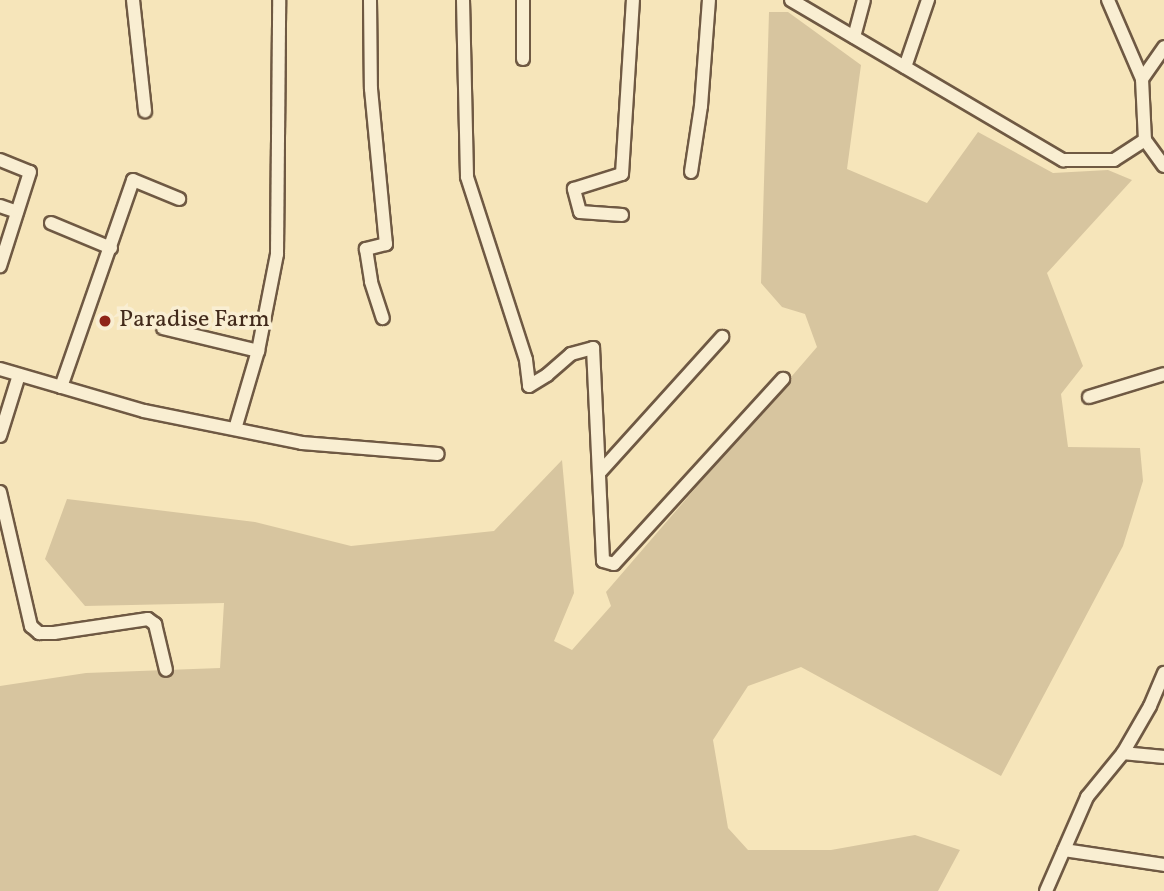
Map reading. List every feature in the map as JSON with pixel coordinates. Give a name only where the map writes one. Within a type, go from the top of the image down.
[{"type":"street","points":[[133,0],[145,111]]},
{"type":"street","points":[[235,429],[258,351],[277,254],[279,0]]},
{"type":"street","points":[[370,0],[371,89],[386,244],[366,249],[371,282],[383,318]]},
{"type":"street","points":[[463,0],[467,177],[526,360],[529,386],[547,375],[571,354],[593,348],[601,471],[603,561],[614,564],[783,379]]},
{"type":"street","points":[[523,0],[523,59]]},
{"type":"street","points":[[622,215],[580,212],[573,189],[622,174],[633,0]]},
{"type":"street","points":[[691,172],[701,106],[709,0]]},
{"type":"street","points":[[791,0],[1063,160],[1114,160],[1145,140]]},
{"type":"street","points":[[854,37],[864,0]]},
{"type":"street","points":[[905,67],[928,0]]},
{"type":"street","points":[[1108,0],[1142,79],[1145,140],[1164,166]]},
{"type":"street","points":[[1142,79],[1164,47]]},
{"type":"street","points":[[0,160],[30,172],[0,266]]},
{"type":"street","points":[[61,387],[133,180],[179,199]]},
{"type":"street","points":[[0,206],[17,212]]},
{"type":"street","points":[[51,223],[111,248]]},
{"type":"street","points":[[163,328],[258,351]]},
{"type":"street","points":[[601,471],[722,337]]},
{"type":"street","points":[[0,369],[144,411],[302,443],[438,454]]},
{"type":"street","points":[[1089,397],[1164,374]]},
{"type":"street","points":[[0,436],[19,375]]},
{"type":"street","points":[[1,501],[31,626],[39,633],[54,633],[148,619],[155,624],[166,670]]},
{"type":"street","points":[[1046,891],[1087,797],[1123,753],[1150,706],[1164,673]]},
{"type":"street","points":[[1123,753],[1164,757]]},
{"type":"street","points":[[1064,850],[1164,865]]},
{"type":"shaded area","points":[[769,12],[788,12],[861,65],[847,169],[927,203],[978,132],[1053,173],[1108,170],[1132,180],[1047,273],[1083,366],[1061,394],[1068,447],[1140,448],[1143,481],[1123,546],[1001,776],[801,667],[748,686],[713,740],[728,828],[748,850],[831,850],[915,835],[960,850],[938,891],[0,891],[0,686],[86,673],[220,668],[224,603],[85,606],[45,559],[67,499],[255,522],[351,546],[494,531],[562,460],[574,593],[554,641],[572,650],[611,606],[606,592],[817,347],[805,314],[782,307],[761,283]]},
{"type":"place","name":"Paradise Farm","points":[[105,321]]}]
